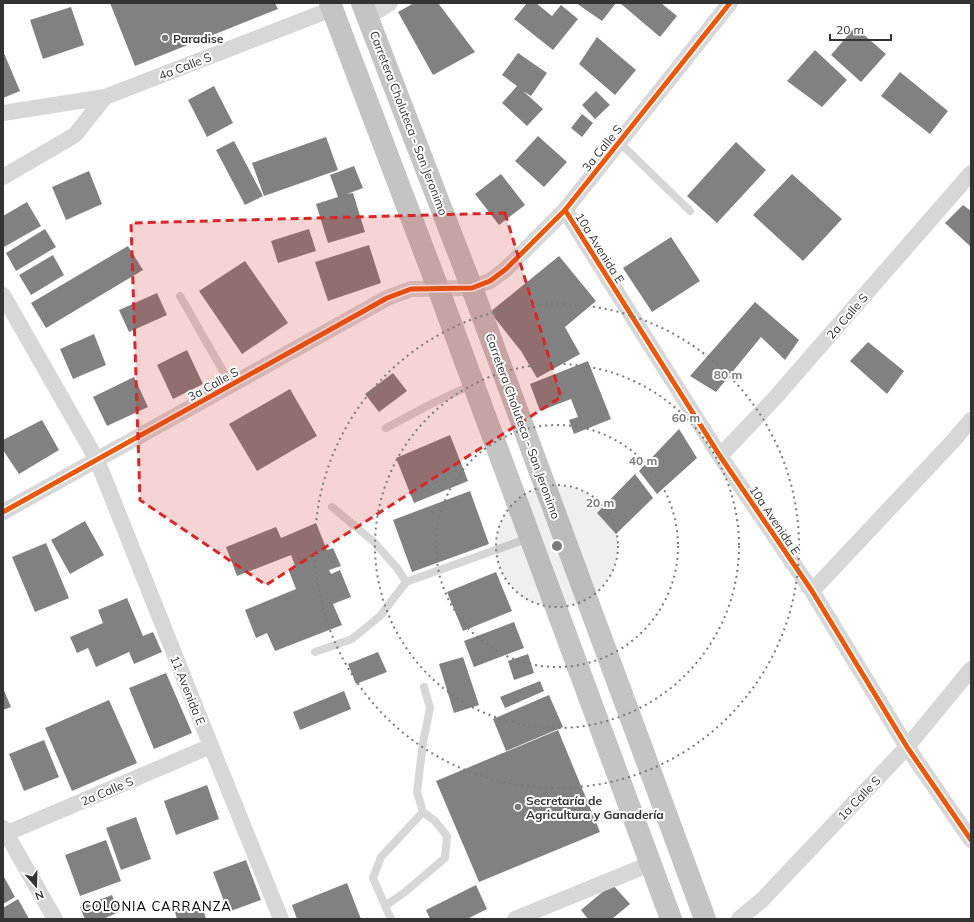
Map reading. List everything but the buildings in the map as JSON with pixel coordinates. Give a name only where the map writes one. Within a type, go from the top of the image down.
[{"type":"highway","points":[[331,6],[438,288],[671,919]]},
{"type":"highway","name":"Carretera Choluteca - San Jeronimo","points":[[365,10],[472,288],[705,919]]},
{"type":"street","points":[[365,10],[390,3]]},
{"type":"street","name":"3a Calle S","points":[[3,512],[388,298],[411,289],[472,288],[490,281],[506,269],[565,210],[730,3]]},
{"type":"street","name":"4a Calle S","points":[[3,113],[105,97],[331,6]]},
{"type":"street","points":[[3,177],[75,135],[105,97]]},
{"type":"street","name":"2a Calle S","points":[[720,456],[774,399],[971,173]]},
{"type":"street","name":"10a Avenida E","points":[[565,210],[720,456],[812,591],[907,747],[971,840]]},
{"type":"street","name":"11 Avenida E","points":[[3,295],[97,460],[281,919]]},
{"type":"street","points":[[812,591],[971,420]]},
{"type":"street","name":"1a Calle S","points":[[738,919],[762,900],[907,747],[971,669]]},
{"type":"street","name":"2a Calle S","points":[[4,832],[211,746]]},
{"type":"street","points":[[4,832],[55,919]]},
{"type":"street","points":[[515,919],[650,864]]},
{"type":"street","points":[[549,919],[574,896]]},
{"type":"lane","points":[[619,142],[690,211]]},
{"type":"lane","points":[[180,296],[231,385]]},
{"type":"lane","points":[[386,428],[473,384]]},
{"type":"lane","points":[[332,507],[374,542],[397,568],[406,582]]},
{"type":"lane","points":[[315,652],[352,639],[380,616],[406,582],[530,538]]},
{"type":"lane","points":[[385,906],[405,892],[445,858],[447,836],[435,821],[423,812],[417,792],[423,743],[430,708],[424,687]]},
{"type":"lane","points":[[391,919],[373,878],[381,857],[423,812]]},
{"type":"highlighted area","points":[[505,213],[561,397],[266,585],[140,500],[131,223]]},
{"type":"cycle path","points":[[3,512],[387,298],[411,289],[472,288],[490,281],[506,269],[565,210],[730,3]]},
{"type":"cycle path","points":[[565,210],[720,456],[812,591],[907,747],[971,840]]},
{"type":"place","name":"Paradise","points":[[165,38]]},
{"type":"place","name":"Secretaría de Agricultura y Ganadería","points":[[518,807]]},
{"type":"district","name":"COLONIA CARRANZA","points":[[157,906]]}]
